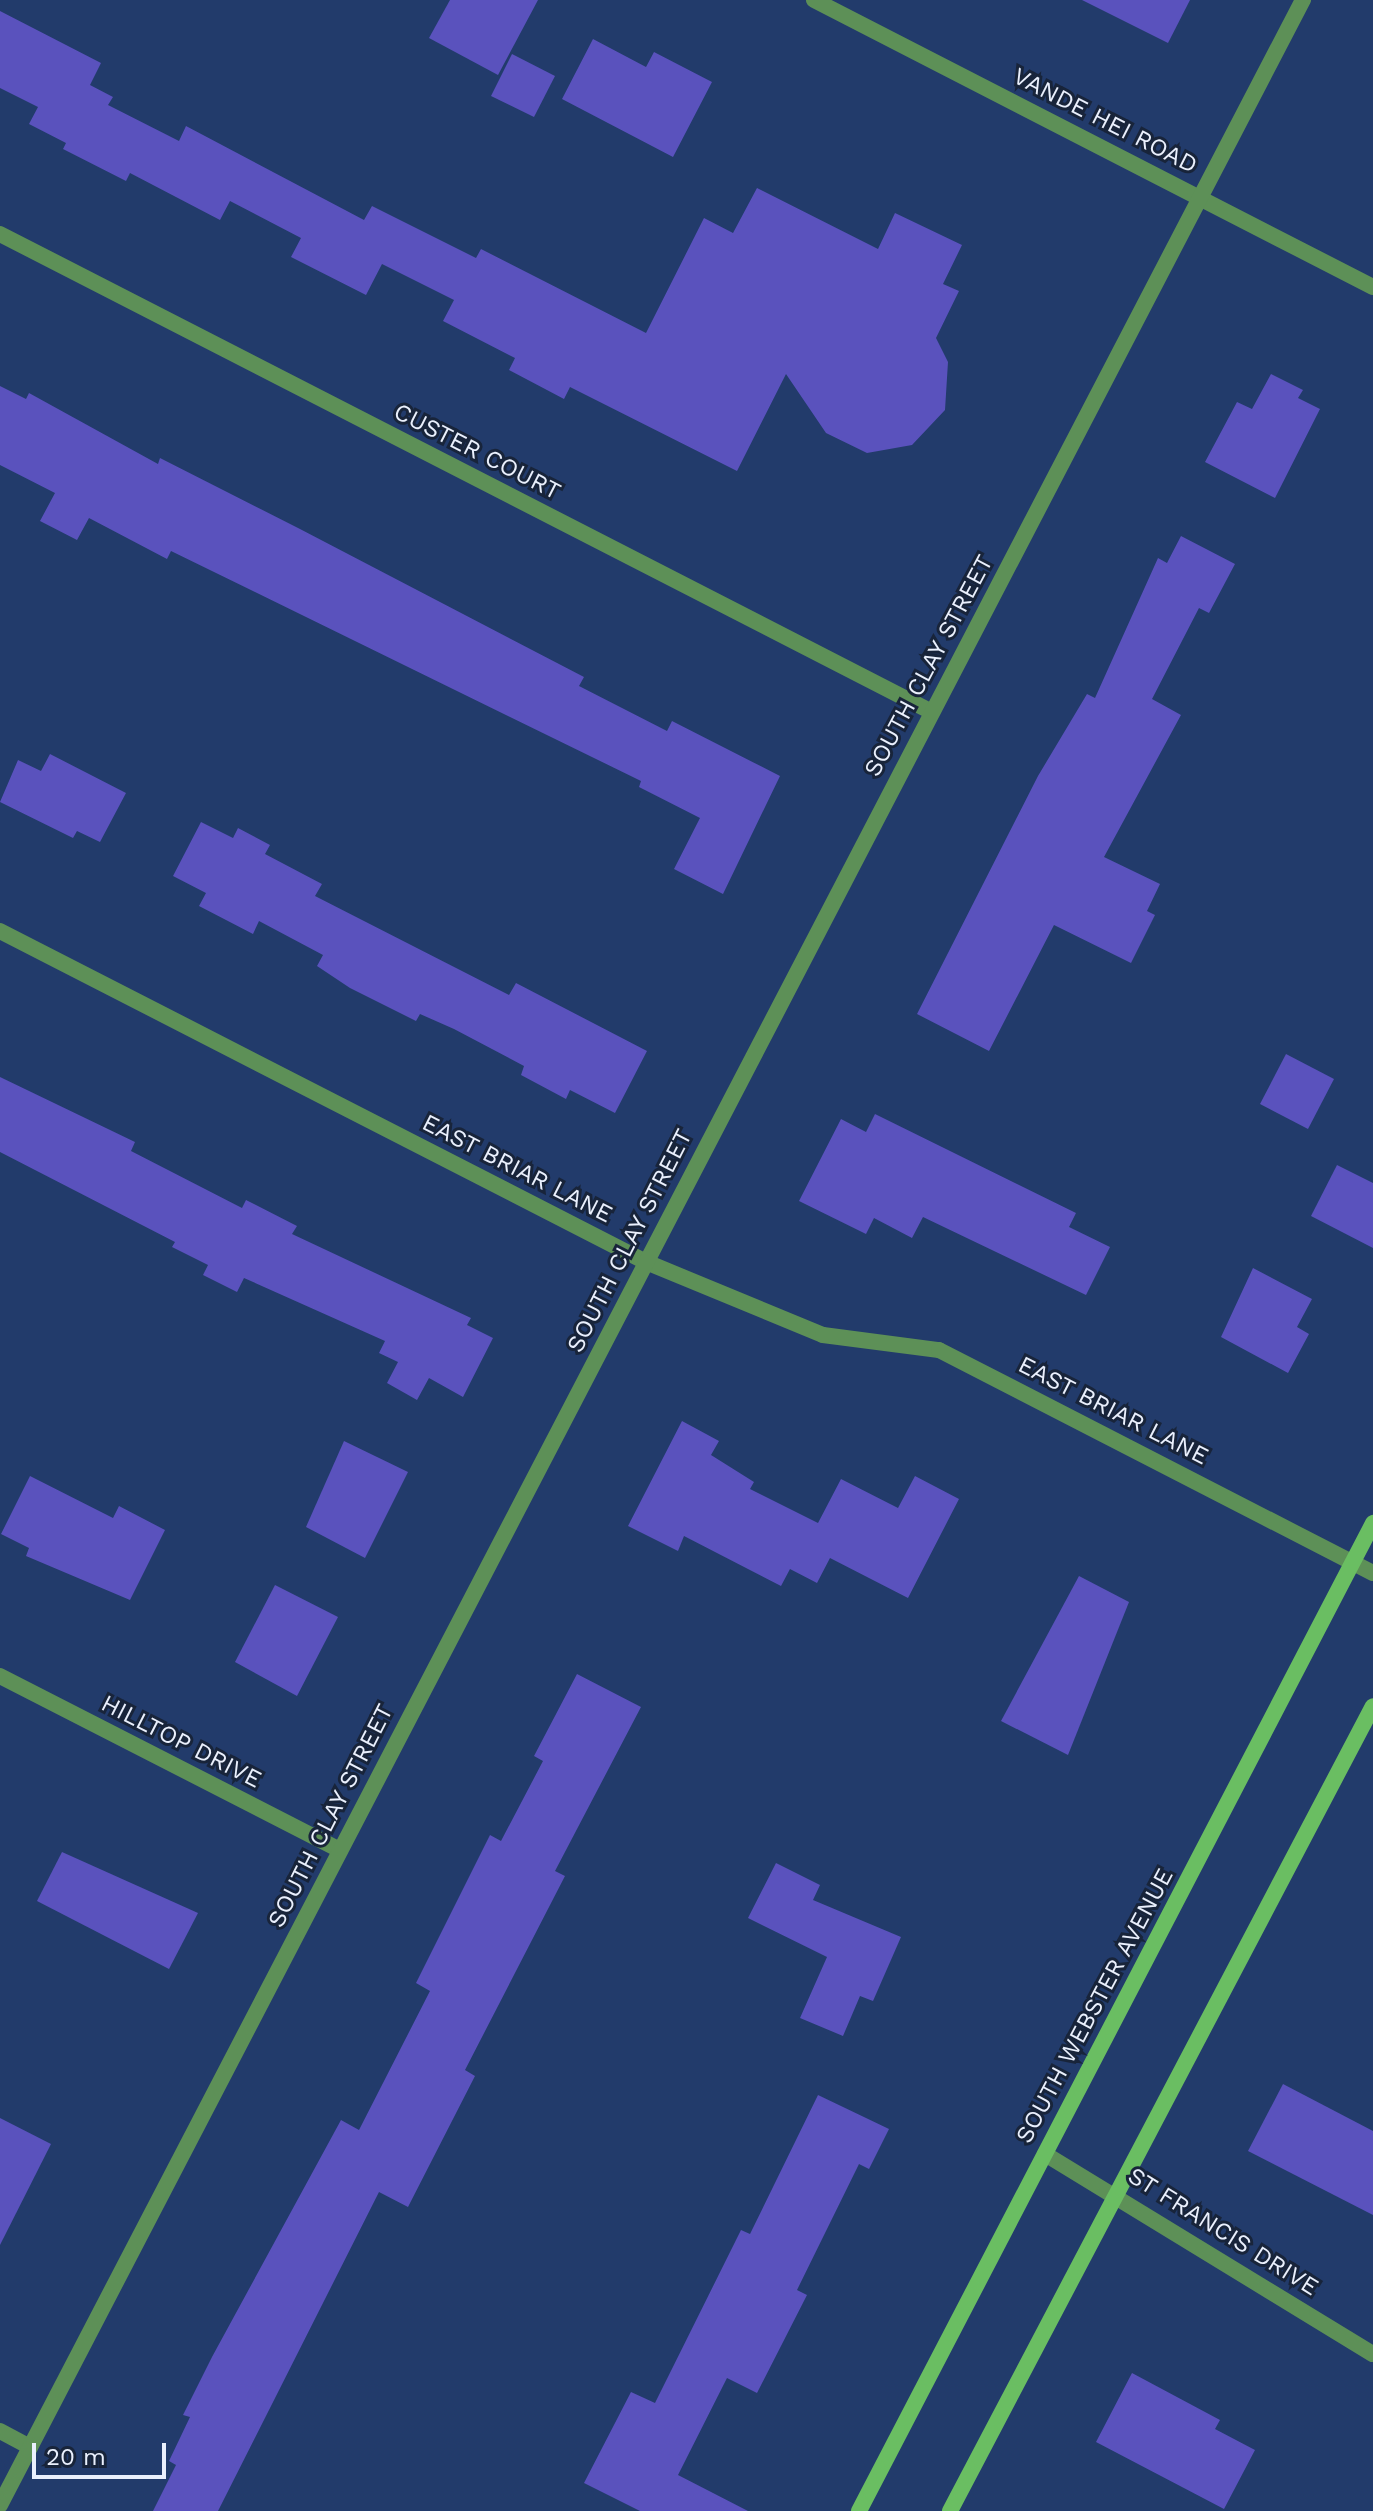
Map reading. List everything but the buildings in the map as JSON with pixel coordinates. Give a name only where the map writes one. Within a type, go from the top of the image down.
[{"type":"main road","name":"SOUTH WEBSTER AVENUE","points":[[859,2511],[1373,1523]]},
{"type":"main road","points":[[950,2511],[1373,1706]]},
{"type":"street","name":"VANDE HEI ROAD","points":[[814,0],[1373,287]]},
{"type":"street","name":"SOUTH CLAY STREET","points":[[0,2505],[1303,0]]},
{"type":"street","name":"CUSTER COURT","points":[[0,234],[932,712]]},
{"type":"street","name":"EAST BRIAR LANE","points":[[0,931],[646,1262],[823,1335],[939,1350],[1373,1573]]},
{"type":"street","name":"HILLTOP DRIVE","points":[[0,1676],[340,1850]]},
{"type":"street","name":"ST FRANCIS DRIVE","points":[[1045,2154],[1117,2193],[1373,2354]]},
{"type":"street","points":[[0,2431],[30,2447]]}]
